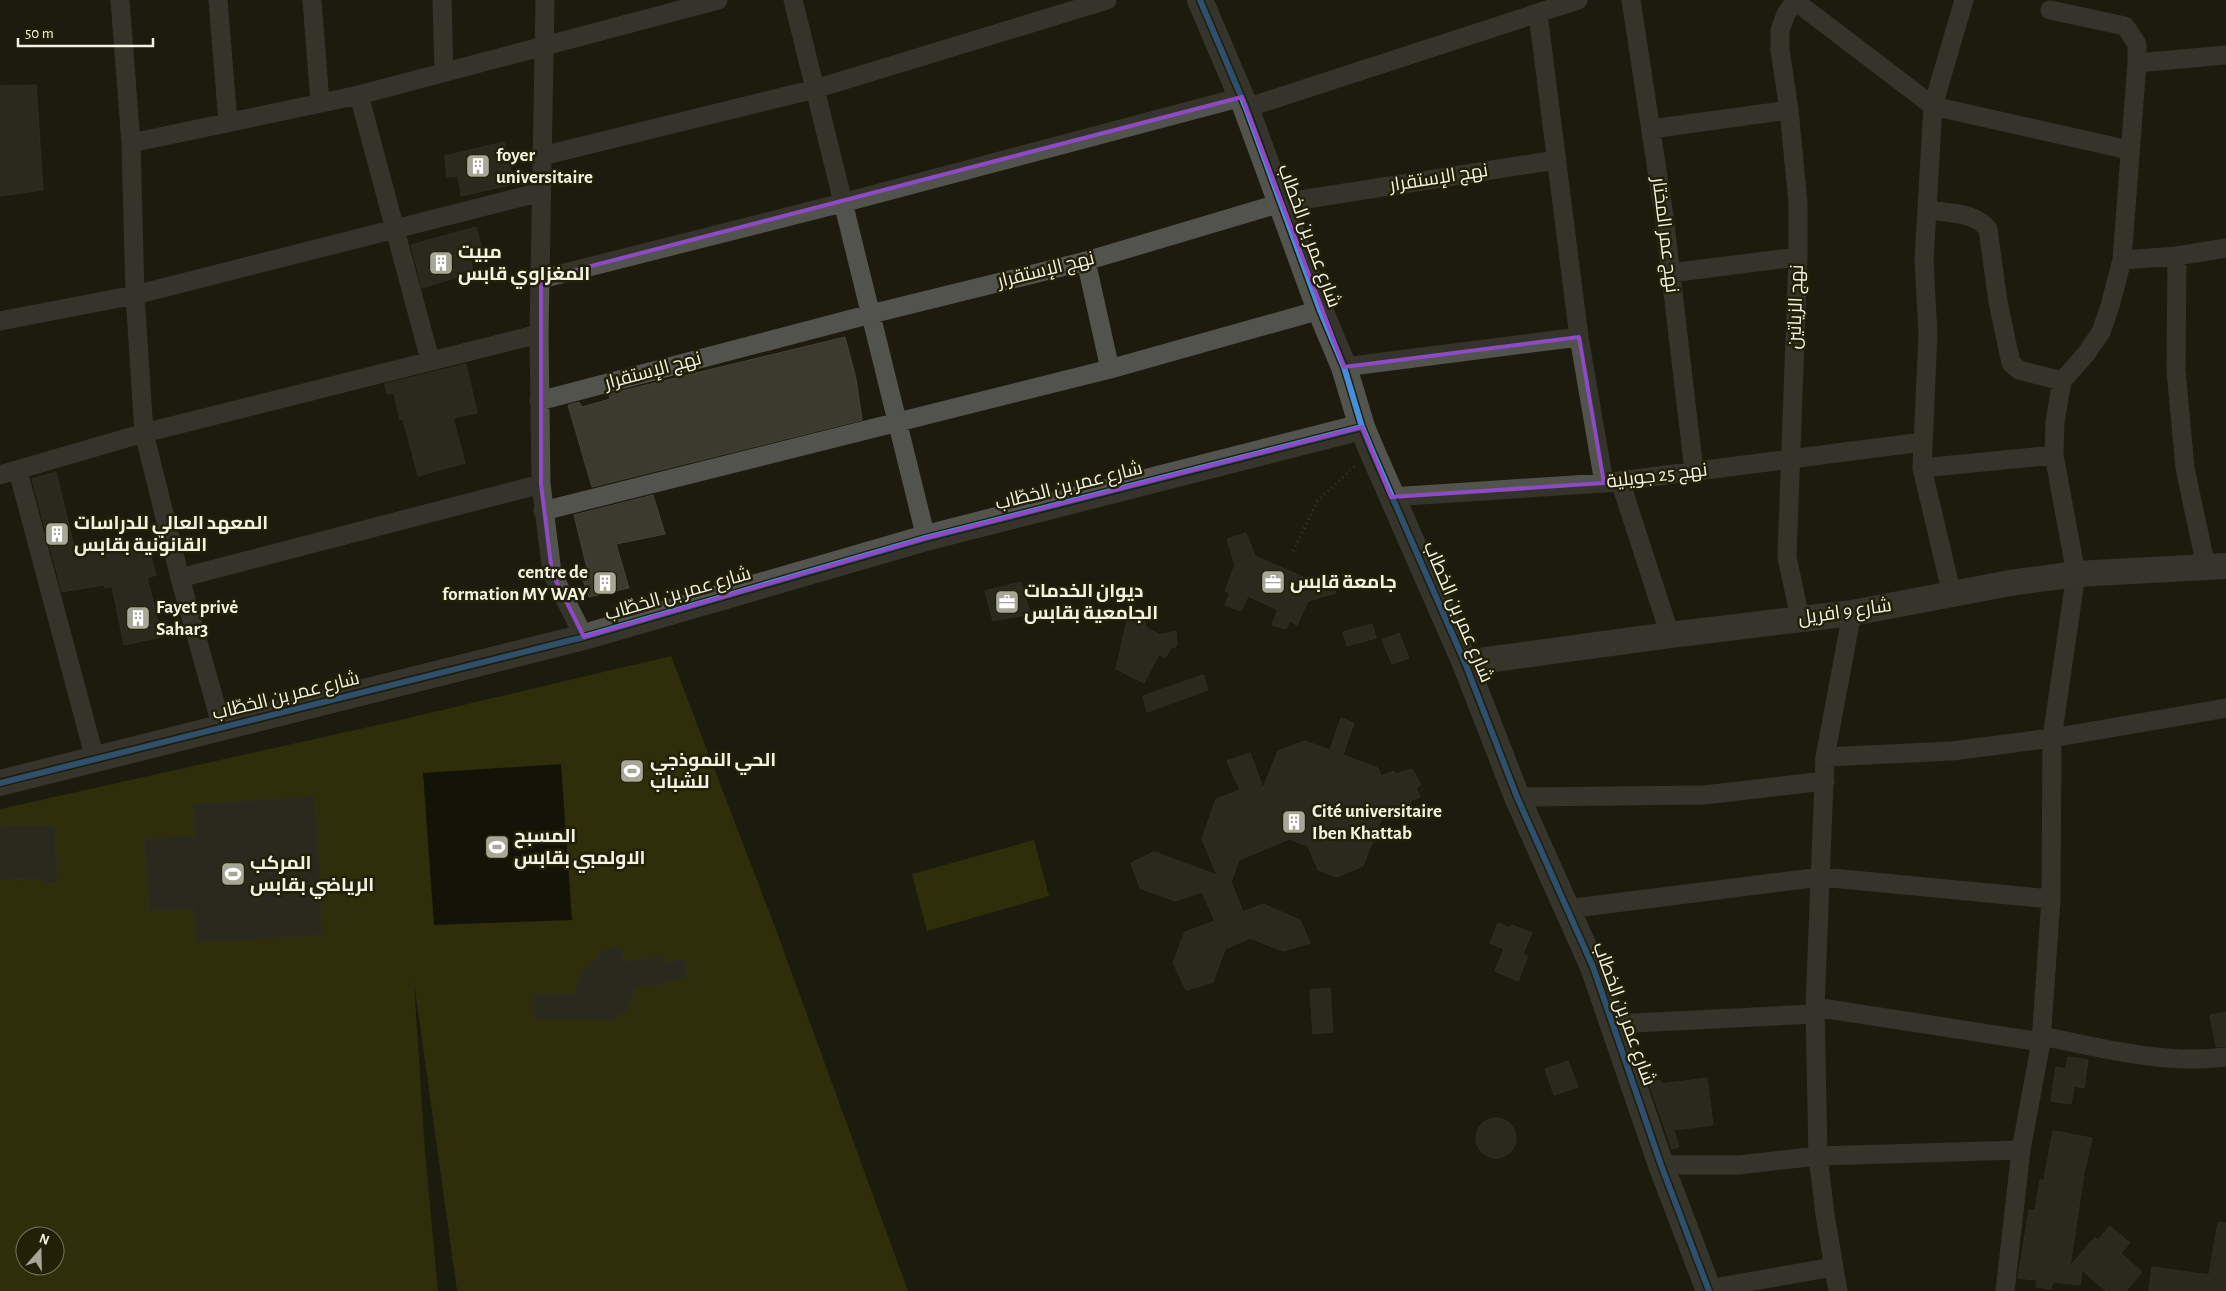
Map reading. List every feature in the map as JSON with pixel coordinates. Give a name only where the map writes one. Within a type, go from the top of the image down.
[{"type":"street","points":[[120,0],[130,143],[135,295],[144,433],[180,578],[222,728]]},
{"type":"street","points":[[218,0],[228,122]]},
{"type":"street","points":[[312,0],[320,103]]},
{"type":"street","points":[[442,0],[444,71]]},
{"type":"street","points":[[545,0],[539,334],[541,484],[552,573],[584,637]]},
{"type":"street","points":[[130,143],[359,95],[444,71],[544,48],[718,0]]},
{"type":"street","points":[[793,0],[926,538]]},
{"type":"street","points":[[542,156],[815,89],[1108,0]]},
{"type":"street","name":"شارع عمر بن الخطاب","points":[[1200,0],[1244,103],[1320,310],[1344,367],[1362,426],[1372,451],[1464,663],[1517,797],[1593,967],[1661,1165],[1709,1290]]},
{"type":"street","points":[[541,279],[1244,103],[1538,14],[1578,0]]},
{"type":"street","name":"نهج عمر المختار","points":[[1631,0],[1651,129],[1694,471]]},
{"type":"street","points":[[1796,0],[1933,106],[2129,150]]},
{"type":"street","name":"نهج الزياتين","points":[[1796,0],[1786,14],[1780,30],[1780,50],[1789,110],[1798,203],[1798,257],[1789,461],[1787,557],[1800,618]]},
{"type":"street","points":[[1952,595],[1922,468],[1928,334],[1924,260],[1933,106],[1964,0]]},
{"type":"street","points":[[2005,1291],[2021,1150],[2041,1039],[2051,899],[2052,738],[2076,574],[2054,455],[2055,422],[2062,380],[2086,354],[2101,332],[2122,260],[2129,150],[2138,63],[2137,44],[2125,26],[2050,10]]},
{"type":"street","points":[[1538,14],[1579,337],[1612,482],[1670,635]]},
{"type":"street","points":[[2138,63],[2226,55]]},
{"type":"street","points":[[359,95],[430,360]]},
{"type":"street","points":[[1651,129],[1789,110]]},
{"type":"street","name":"نهج الإستقرار","points":[[539,401],[870,314],[1086,261],[1281,203],[1556,160]]},
{"type":"street","points":[[0,321],[135,295],[541,192]]},
{"type":"street","points":[[1927,210],[1969,216],[1982,221],[1988,229],[1998,302],[2011,363],[2019,370],[2062,380]]},
{"type":"street","points":[[2122,260],[2177,256],[2226,248]]},
{"type":"street","points":[[2177,256],[2176,371],[2185,468],[2216,567]]},
{"type":"street","points":[[1670,273],[1798,257]]},
{"type":"street","points":[[1086,261],[1110,369]]},
{"type":"street","points":[[543,511],[1110,369],[1320,310]]},
{"type":"street","points":[[0,475],[144,433],[539,334]]},
{"type":"street","points":[[1344,367],[1579,337]]},
{"type":"street","name":"شارع عمر بن الخطّاب","points":[[0,783],[584,637],[926,538],[1362,426]]},
{"type":"street","name":"نهج 25 جويلية","points":[[1391,497],[1612,482],[1789,461],[1922,442]]},
{"type":"street","points":[[1922,468],[2054,455]]},
{"type":"street","points":[[18,470],[95,759]]},
{"type":"street","points":[[180,578],[541,484]]},
{"type":"street","name":"شارع 9 افريل","points":[[1464,663],[1800,618],[1852,613],[2010,583],[2076,574],[2216,567]]},
{"type":"street","points":[[1838,1291],[1825,1215],[1818,1156],[1815,1010],[1825,757],[1852,613]]},
{"type":"street","points":[[1825,757],[1952,751],[2052,738],[2226,708]]},
{"type":"street","points":[[1517,797],[1704,795],[1825,782]]},
{"type":"street","points":[[1567,909],[1821,877],[2051,899]]},
{"type":"street","points":[[1614,1024],[1815,1010],[2041,1039],[2167,1058],[2207,1060],[2226,1057]]},
{"type":"street","points":[[1661,1165],[1738,1165],[1818,1156],[2021,1150]]},
{"type":"street","points":[[1709,1290],[1834,1266]]},
{"type":"path","points":[[1293,551],[1318,500],[1372,451]]},
{"type":"highlighted area","points":[[1242,97],[1344,367],[1579,337],[1604,483],[1391,497],[1362,427],[926,538],[584,637],[552,573],[541,484],[541,279]]},
{"type":"shaded area","points":[[671,656],[775,927],[908,1291],[457,1291],[414,982],[425,1152],[438,1291],[0,1291],[0,809],[400,720]]},
{"type":"shaded area","name":"المسبح الاولمبي بقابس","points":[[561,764],[572,920],[434,925],[423,773]]},
{"type":"shaded area","points":[[1034,840],[1049,896],[927,931],[912,874]]},
{"type":"building","points":[[36,85],[43,190],[0,196],[0,86]]},
{"type":"building","name":"foyer universitaire","points":[[504,142],[514,184],[461,196],[458,176],[447,177],[445,156]]},
{"type":"building","name":"مبيت المغزاوي قابس","points":[[476,227],[482,250],[470,254],[473,272],[422,288],[411,245]]},
{"type":"building","points":[[845,337],[856,379],[862,420],[592,487],[568,405],[579,402],[582,407],[610,399],[609,394]]},
{"type":"building","points":[[466,364],[477,413],[453,418],[465,463],[418,476],[403,419],[400,420],[394,393],[387,394],[385,384]]},
{"type":"building","points":[[56,472],[74,546],[147,543],[156,575],[147,578],[162,637],[124,645],[112,586],[105,588],[104,585],[62,592],[32,479]]},
{"type":"building","points":[[653,495],[665,534],[616,544],[629,588],[589,597],[582,577],[589,576],[574,515]]},
{"type":"building","points":[[1246,533],[1255,556],[1312,581],[1330,576],[1336,593],[1308,601],[1297,625],[1290,621],[1286,629],[1272,625],[1278,610],[1248,596],[1241,611],[1225,605],[1230,593],[1225,591],[1235,565],[1227,539]]},
{"type":"building","name":"ديوان الخدمات الجامعية بقابس","points":[[1021,582],[1030,614],[993,621],[985,591]]},
{"type":"building","points":[[1141,614],[1147,628],[1160,635],[1176,631],[1177,646],[1171,648],[1165,658],[1159,654],[1144,683],[1116,669],[1128,616]]},
{"type":"building","points":[[1372,624],[1376,638],[1347,646],[1343,632]]},
{"type":"building","points":[[1399,633],[1409,658],[1392,664],[1382,640]]},
{"type":"building","points":[[1203,675],[1208,690],[1147,712],[1143,696]]},
{"type":"building","name":"Cité universitaire Iben Khattab","points":[[1341,718],[1354,723],[1343,755],[1378,768],[1381,776],[1394,771],[1396,774],[1412,769],[1421,785],[1416,788],[1420,797],[1411,800],[1411,805],[1387,805],[1363,866],[1337,877],[1318,870],[1308,846],[1289,839],[1239,860],[1231,882],[1243,912],[1263,904],[1300,920],[1310,943],[1283,951],[1250,938],[1225,949],[1213,982],[1186,990],[1173,963],[1185,932],[1215,921],[1202,892],[1175,901],[1140,888],[1131,863],[1154,852],[1217,875],[1202,839],[1216,799],[1240,790],[1227,761],[1250,753],[1263,788],[1278,751],[1305,741],[1330,750]]},
{"type":"building","name":"المركب الرياضي بقابس","points":[[315,797],[322,935],[196,942],[194,909],[149,911],[144,839],[195,836],[193,804]]},
{"type":"building","points":[[0,825],[54,825],[58,883],[44,883],[44,879],[0,880]]},
{"type":"building","points":[[1498,923],[1510,928],[1512,925],[1532,933],[1523,954],[1528,956],[1518,981],[1495,971],[1504,949],[1490,943]]},
{"type":"building","points":[[621,948],[623,961],[663,957],[663,962],[685,960],[687,978],[665,981],[666,984],[635,987],[628,1009],[622,1015],[613,1018],[613,1020],[534,1020],[534,994],[574,994],[581,973],[588,965],[599,958],[599,951]]},
{"type":"building","points":[[1330,988],[1333,1032],[1313,1034],[1310,990]]},
{"type":"building","points":[[2226,1012],[2226,1046],[2216,1047],[2210,1015]]},
{"type":"building","points":[[2068,1057],[2088,1060],[2084,1088],[2074,1086],[2071,1104],[2051,1101],[2056,1067],[2066,1069]]},
{"type":"building","points":[[1568,1061],[1578,1087],[1554,1095],[1545,1069]]},
{"type":"building","points":[[1707,1078],[1713,1125],[1674,1130],[1679,1147],[1672,1149],[1649,1083],[1660,1080],[1661,1084]]},
{"type":"building","points":[[1500,1118],[1507,1121],[1513,1127],[1516,1138],[1515,1146],[1507,1155],[1500,1158],[1492,1158],[1485,1155],[1477,1146],[1476,1134],[1479,1127],[1488,1119]]},
{"type":"building","points":[[2053,1131],[2092,1138],[2084,1173],[2070,1266],[2095,1237],[2098,1240],[2110,1226],[2130,1243],[2121,1253],[2142,1272],[2126,1291],[2106,1291],[2082,1270],[2080,1285],[2053,1282],[2051,1289],[2036,1287],[2037,1280],[2018,1278],[2029,1210],[2035,1211],[2040,1180],[2044,1180]]},
{"type":"building","points":[[2218,1222],[2226,1223],[2226,1291],[2149,1291],[2152,1267],[2209,1275]]},
{"type":"cycle path","points":[[1200,0],[1246,108],[1320,310],[1344,367],[1362,427],[1465,663],[1517,797],[1593,967],[1661,1165],[1709,1291]]},
{"type":"cycle path","points":[[0,783],[584,637],[926,538],[1362,427]]},
{"type":"place","name":"foyer universitaire","points":[[478,166]]},
{"type":"place","name":"مبيت المغزاوي قابس","points":[[441,263]]},
{"type":"place","name":"المعهد العالي للدراسات القانونية بقابس","points":[[57,534]]},
{"type":"place","name":"جامعة قابس","points":[[1273,582]]},
{"type":"place","name":"centre de formation MY WAY","points":[[605,583]]},
{"type":"place","name":"ديوان الخدمات الجامعية بقابس","points":[[1007,602]]},
{"type":"place","name":"Fayet privė Sahar3","points":[[138,618]]},
{"type":"place","name":"الحي النموذجي للشباب","points":[[632,771]]},
{"type":"place","name":"Cité universitaire Iben Khattab","points":[[1294,822]]},
{"type":"place","name":"المسبح الاولمبي بقابس","points":[[497,847]]},
{"type":"place","name":"المركب الرياضي بقابس","points":[[233,874]]}]
